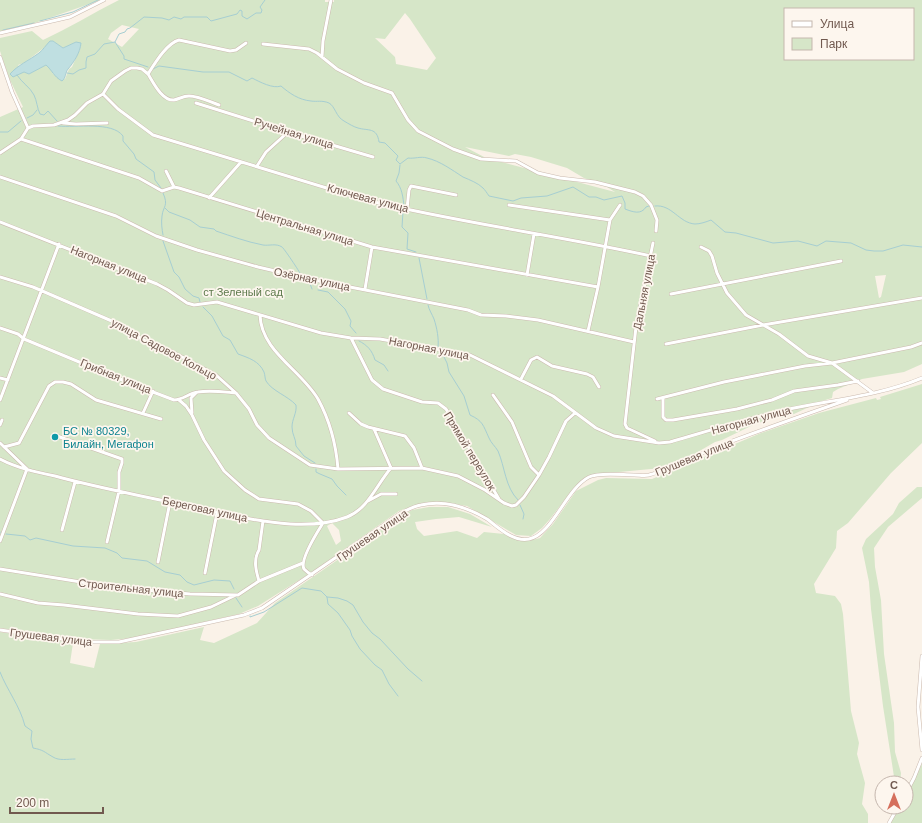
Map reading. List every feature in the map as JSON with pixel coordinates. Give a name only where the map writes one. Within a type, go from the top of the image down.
[{"type":"street","points":[[0,33],[70,17],[104,0]]},
{"type":"street","points":[[322,57],[323,41],[331,0]]},
{"type":"street","points":[[148,74],[162,54],[174,41],[179,40],[230,51],[236,50],[246,43]]},
{"type":"street","points":[[264,44],[308,49],[317,53],[337,69],[364,84],[392,93],[408,120],[418,131],[453,149],[481,159],[516,161],[538,172],[560,178],[595,182],[635,192],[643,196],[651,204],[657,220],[656,231]]},
{"type":"street","points":[[0,57],[12,92],[28,128]]},
{"type":"street","points":[[0,153],[21,139],[28,128],[33,126],[54,125],[61,123],[75,115],[87,103],[103,94],[110,81],[125,70],[131,68],[142,69],[148,74],[158,89],[166,97],[173,100],[182,96],[191,96],[220,105]]},
{"type":"street","name":"Ключевая улица","points":[[103,94],[118,109],[153,135],[366,200],[651,256]]},
{"type":"street","name":"Ручейная улица","points":[[196,103],[374,157]]},
{"type":"street","points":[[61,123],[107,123]]},
{"type":"street","points":[[257,166],[266,152],[288,132]]},
{"type":"street","name":"Центральная улица","points":[[21,139],[139,178],[162,191],[174,187],[372,247],[598,287]]},
{"type":"street","points":[[210,198],[241,162]]},
{"type":"street","points":[[166,171],[174,187]]},
{"type":"street","name":"Озёрная улица","points":[[0,177],[116,216],[156,236],[197,250],[258,267],[468,310],[481,315],[526,318],[634,342]]},
{"type":"street","points":[[407,209],[409,190],[411,186],[456,195]]},
{"type":"street","points":[[509,205],[610,220]]},
{"type":"street","points":[[588,331],[598,287],[610,220],[620,205]]},
{"type":"street","name":"Нагорная улица","points":[[0,222],[59,244],[157,284],[186,303],[194,305],[217,302],[321,333],[351,338],[380,339],[470,356],[521,379],[553,396],[596,428],[614,436],[659,443],[670,442],[784,411],[855,398],[902,387],[922,378]]},
{"type":"street","points":[[527,274],[534,234]]},
{"type":"street","name":"Дальняя улица","points":[[654,243],[634,342],[625,424],[627,428],[659,443]]},
{"type":"street","points":[[0,400],[59,244]]},
{"type":"street","points":[[365,289],[372,247]]},
{"type":"street","points":[[701,247],[710,252],[717,273],[730,298],[746,315],[780,334],[808,356],[832,363],[873,393]]},
{"type":"street","points":[[671,294],[841,261]]},
{"type":"street","name":"улица Садовое Кольцо","points":[[0,277],[41,290],[121,324],[143,340],[169,350],[216,375],[236,393],[249,409],[257,425],[269,438],[310,465],[338,469],[422,468],[458,476],[512,506],[516,505],[524,497],[539,475],[566,421],[575,413]]},
{"type":"street","points":[[666,344],[763,325],[922,298]]},
{"type":"street","points":[[260,315],[260,325],[275,350],[318,398],[331,429],[337,453],[338,469]]},
{"type":"street","name":"Грибная улица","points":[[0,328],[18,334],[24,339],[132,384],[174,400],[179,400]]},
{"type":"street","name":"Прямой переулок","points":[[351,338],[372,380],[383,389],[422,402],[438,404],[446,409],[499,500]]},
{"type":"street","points":[[657,399],[724,382],[805,366],[832,363],[911,347],[922,343]]},
{"type":"street","points":[[521,379],[531,360],[537,357],[552,366],[587,374],[593,377],[599,387]]},
{"type":"street","points":[[0,378],[8,380]]},
{"type":"street","points":[[662,398],[663,417],[666,420],[673,420],[737,409],[772,400],[794,391],[858,381]]},
{"type":"street","points":[[4,448],[19,443],[49,386],[55,382],[71,384],[96,400],[161,419]]},
{"type":"street","points":[[236,393],[217,391],[196,392],[179,400],[186,406],[192,415],[204,440],[224,471],[245,490],[259,500],[298,504],[311,511],[323,523],[312,540],[303,563],[304,569],[312,575]]},
{"type":"street","points":[[143,414],[153,392]]},
{"type":"street","points":[[192,415],[191,398],[196,392]]},
{"type":"street","points":[[493,395],[512,422],[531,467],[539,475]]},
{"type":"street","name":"Грушевая улица","points":[[0,630],[84,642],[119,642],[244,615],[262,608],[401,513],[419,505],[437,503],[470,510],[510,536],[528,539],[538,536],[545,529],[574,490],[591,476],[647,476],[752,433],[855,398]]},
{"type":"street","points":[[349,413],[361,424],[374,429],[405,436],[414,448],[422,468]]},
{"type":"street","points":[[0,425],[2,420]]},
{"type":"street","points":[[374,429],[391,468]]},
{"type":"street","points":[[58,436],[122,459],[119,472],[119,491],[107,542]]},
{"type":"street","points":[[0,442],[4,448],[27,469],[0,540]]},
{"type":"street","name":"Береговая улица","points":[[0,459],[27,469],[75,482],[217,513],[290,524],[323,523],[347,517],[358,511],[391,468]]},
{"type":"street","points":[[62,530],[75,482]]},
{"type":"street","points":[[366,502],[381,494],[396,494]]},
{"type":"street","points":[[158,562],[170,502]]},
{"type":"street","points":[[205,573],[217,513]]},
{"type":"street","points":[[259,581],[255,564],[256,554],[259,550],[263,521]]},
{"type":"street","points":[[0,594],[38,603],[138,614],[178,616],[211,607],[238,595],[259,581],[303,563]]},
{"type":"street","name":"Строительная улица","points":[[0,569],[112,587],[190,594],[238,595]]},
{"type":"street","points":[[922,656],[918,708],[922,750]]},
{"type":"street","points":[[914,778],[922,758]]},
{"type":"green space","points":[[0,0],[101,0],[26,26],[0,32]]},
{"type":"green space","name":"ст Зеленый сад","points":[[119,0],[325,0],[325,2],[334,2],[334,0],[922,0],[922,364],[904,372],[862,379],[833,392],[832,398],[794,414],[781,418],[774,418],[753,425],[715,442],[684,460],[662,468],[589,476],[573,489],[542,528],[531,536],[516,535],[467,506],[441,502],[422,503],[399,511],[312,572],[258,606],[239,614],[133,638],[111,640],[79,639],[0,628],[0,117],[23,107],[9,78],[0,51],[0,38],[32,31],[43,40]],"holes":[[[405,13],[436,58],[427,70],[396,64],[395,57],[375,38],[385,39]],[[122,25],[139,29],[122,47],[108,39],[111,33]],[[53,41],[63,48],[76,42],[80,49],[65,79],[53,74],[51,69],[46,65],[29,74],[24,72],[18,65],[24,63]],[[465,147],[509,156],[515,154],[531,157],[567,168],[584,178],[607,187],[615,192],[486,158]],[[886,275],[881,297],[879,298],[875,276]],[[332,523],[339,530],[341,541],[336,545],[327,526]]]},
{"type":"green space","points":[[922,384],[922,443],[891,473],[848,523],[837,531],[836,548],[814,584],[816,593],[835,596],[841,604],[851,711],[859,743],[857,754],[865,783],[862,804],[868,814],[868,823],[0,823],[0,632],[73,643],[70,663],[94,668],[100,644],[136,642],[204,627],[200,640],[214,643],[257,623],[275,603],[412,510],[429,507],[448,507],[470,514],[492,527],[459,517],[415,522],[417,529],[424,536],[457,531],[477,538],[484,532],[504,534],[516,539],[528,541],[540,538],[553,524],[576,491],[598,480],[606,478],[652,479],[761,433],[819,413],[876,398],[877,400],[881,399],[880,397]]},
{"type":"green space","points":[[917,487],[922,487],[922,498],[888,527],[874,548],[875,567],[881,600],[884,654],[894,723],[895,752],[901,773],[901,775],[894,775],[883,706],[869,582],[862,548],[866,539],[893,514],[899,503]]},
{"type":"green space","points":[[922,764],[922,823],[890,823],[895,815],[914,815],[914,780]]},
{"type":"water","points":[[50,41],[53,41],[63,48],[76,42],[81,43],[76,57],[62,81],[57,78],[46,65],[29,74],[24,72],[13,77],[10,74],[39,53]]},
{"type":"waterway","points":[[40,21],[73,12],[98,0]]},
{"type":"waterway","points":[[115,42],[119,34],[125,32],[144,17],[169,20],[174,17],[181,19],[184,17],[207,17],[211,21],[237,14],[240,10],[242,11],[242,16],[247,19],[256,13],[261,13],[262,10],[260,7],[265,0]]},
{"type":"waterway","points":[[3,30],[34,23]]},
{"type":"waterway","points":[[67,73],[73,74],[86,68],[87,57],[95,54],[104,44],[115,42],[124,56],[124,59],[148,67]]},
{"type":"waterway","points":[[153,69],[159,66],[203,72],[229,72],[247,81],[252,78],[270,86],[281,86],[298,98],[329,103],[339,117],[344,121],[356,128],[372,130],[378,137],[379,142],[385,143],[398,156],[396,160],[400,164],[408,158],[425,157],[432,159],[479,185],[489,196],[513,201],[521,198],[547,196],[573,187],[589,197],[596,197],[604,200],[622,196],[625,203],[625,209],[631,211],[639,212],[649,206]]},
{"type":"waterway","points":[[17,75],[34,95],[40,114],[44,115],[48,111],[57,121]]},
{"type":"waterway","points":[[27,118],[33,115],[37,110]]},
{"type":"waterway","points":[[0,132],[8,132],[21,121]]},
{"type":"waterway","points":[[58,126],[93,126],[111,128],[118,131],[123,136],[123,141],[134,154],[136,159],[154,172],[155,180],[161,188]]},
{"type":"waterway","points":[[400,165],[396,181],[403,196],[404,206]]},
{"type":"waterway","points":[[163,193],[166,203],[162,219],[163,235]]},
{"type":"waterway","points":[[655,206],[666,208],[689,223],[699,224],[711,220],[725,232],[736,233],[773,243],[798,241],[817,246],[826,241],[851,243],[866,250],[874,251],[883,251],[903,245],[922,247]]},
{"type":"waterway","points":[[165,208],[169,212],[190,220],[200,227],[214,229],[216,231],[257,244],[280,246],[301,275]]},
{"type":"waterway","points":[[403,212],[402,227],[408,233],[407,249],[416,252]]},
{"type":"waterway","points":[[163,241],[174,272],[179,277],[185,289],[193,296],[199,298],[200,302]]},
{"type":"waterway","points":[[419,258],[427,299]]},
{"type":"waterway","points":[[301,279],[309,281],[312,289]]},
{"type":"waterway","points":[[318,290],[328,292],[345,309],[351,321],[350,326],[356,333]]},
{"type":"waterway","points":[[428,305],[436,326],[438,347]]},
{"type":"waterway","points":[[203,307],[212,316],[223,336],[230,340],[238,354],[259,365],[262,368],[269,385],[296,405],[292,427],[296,446],[304,456],[315,463]]},
{"type":"waterway","points":[[359,341],[369,348],[375,360],[384,365],[388,371]]},
{"type":"waterway","points":[[441,353],[447,363],[449,372],[464,396],[470,415],[478,419],[482,424],[490,440],[498,451],[510,489],[518,500]]},
{"type":"waterway","points":[[316,469],[316,472],[332,479],[346,495]]},
{"type":"waterway","points":[[520,505],[524,514],[523,519]]},
{"type":"waterway","points":[[6,534],[25,536],[30,540],[36,538],[73,546],[105,548],[117,553],[122,558],[147,561],[165,572],[180,575],[187,582],[194,585],[214,580],[230,581],[234,589]]},
{"type":"waterway","points":[[250,616],[264,612],[302,588],[321,591],[327,597],[328,604],[338,613],[350,630],[360,649],[375,665],[382,670],[389,684],[398,696]]},
{"type":"waterway","points":[[327,597],[338,598],[353,605],[363,622],[372,633],[380,639],[408,669],[422,681]]},
{"type":"waterway","points":[[236,598],[242,607]]},
{"type":"waterway","points":[[0,672],[20,712],[25,726],[32,731],[31,739],[33,748],[42,750],[58,759],[75,759]]},
{"type":"place","name":"БС № 80329, Билайн, Мегафон","points":[[55,437]]}]
